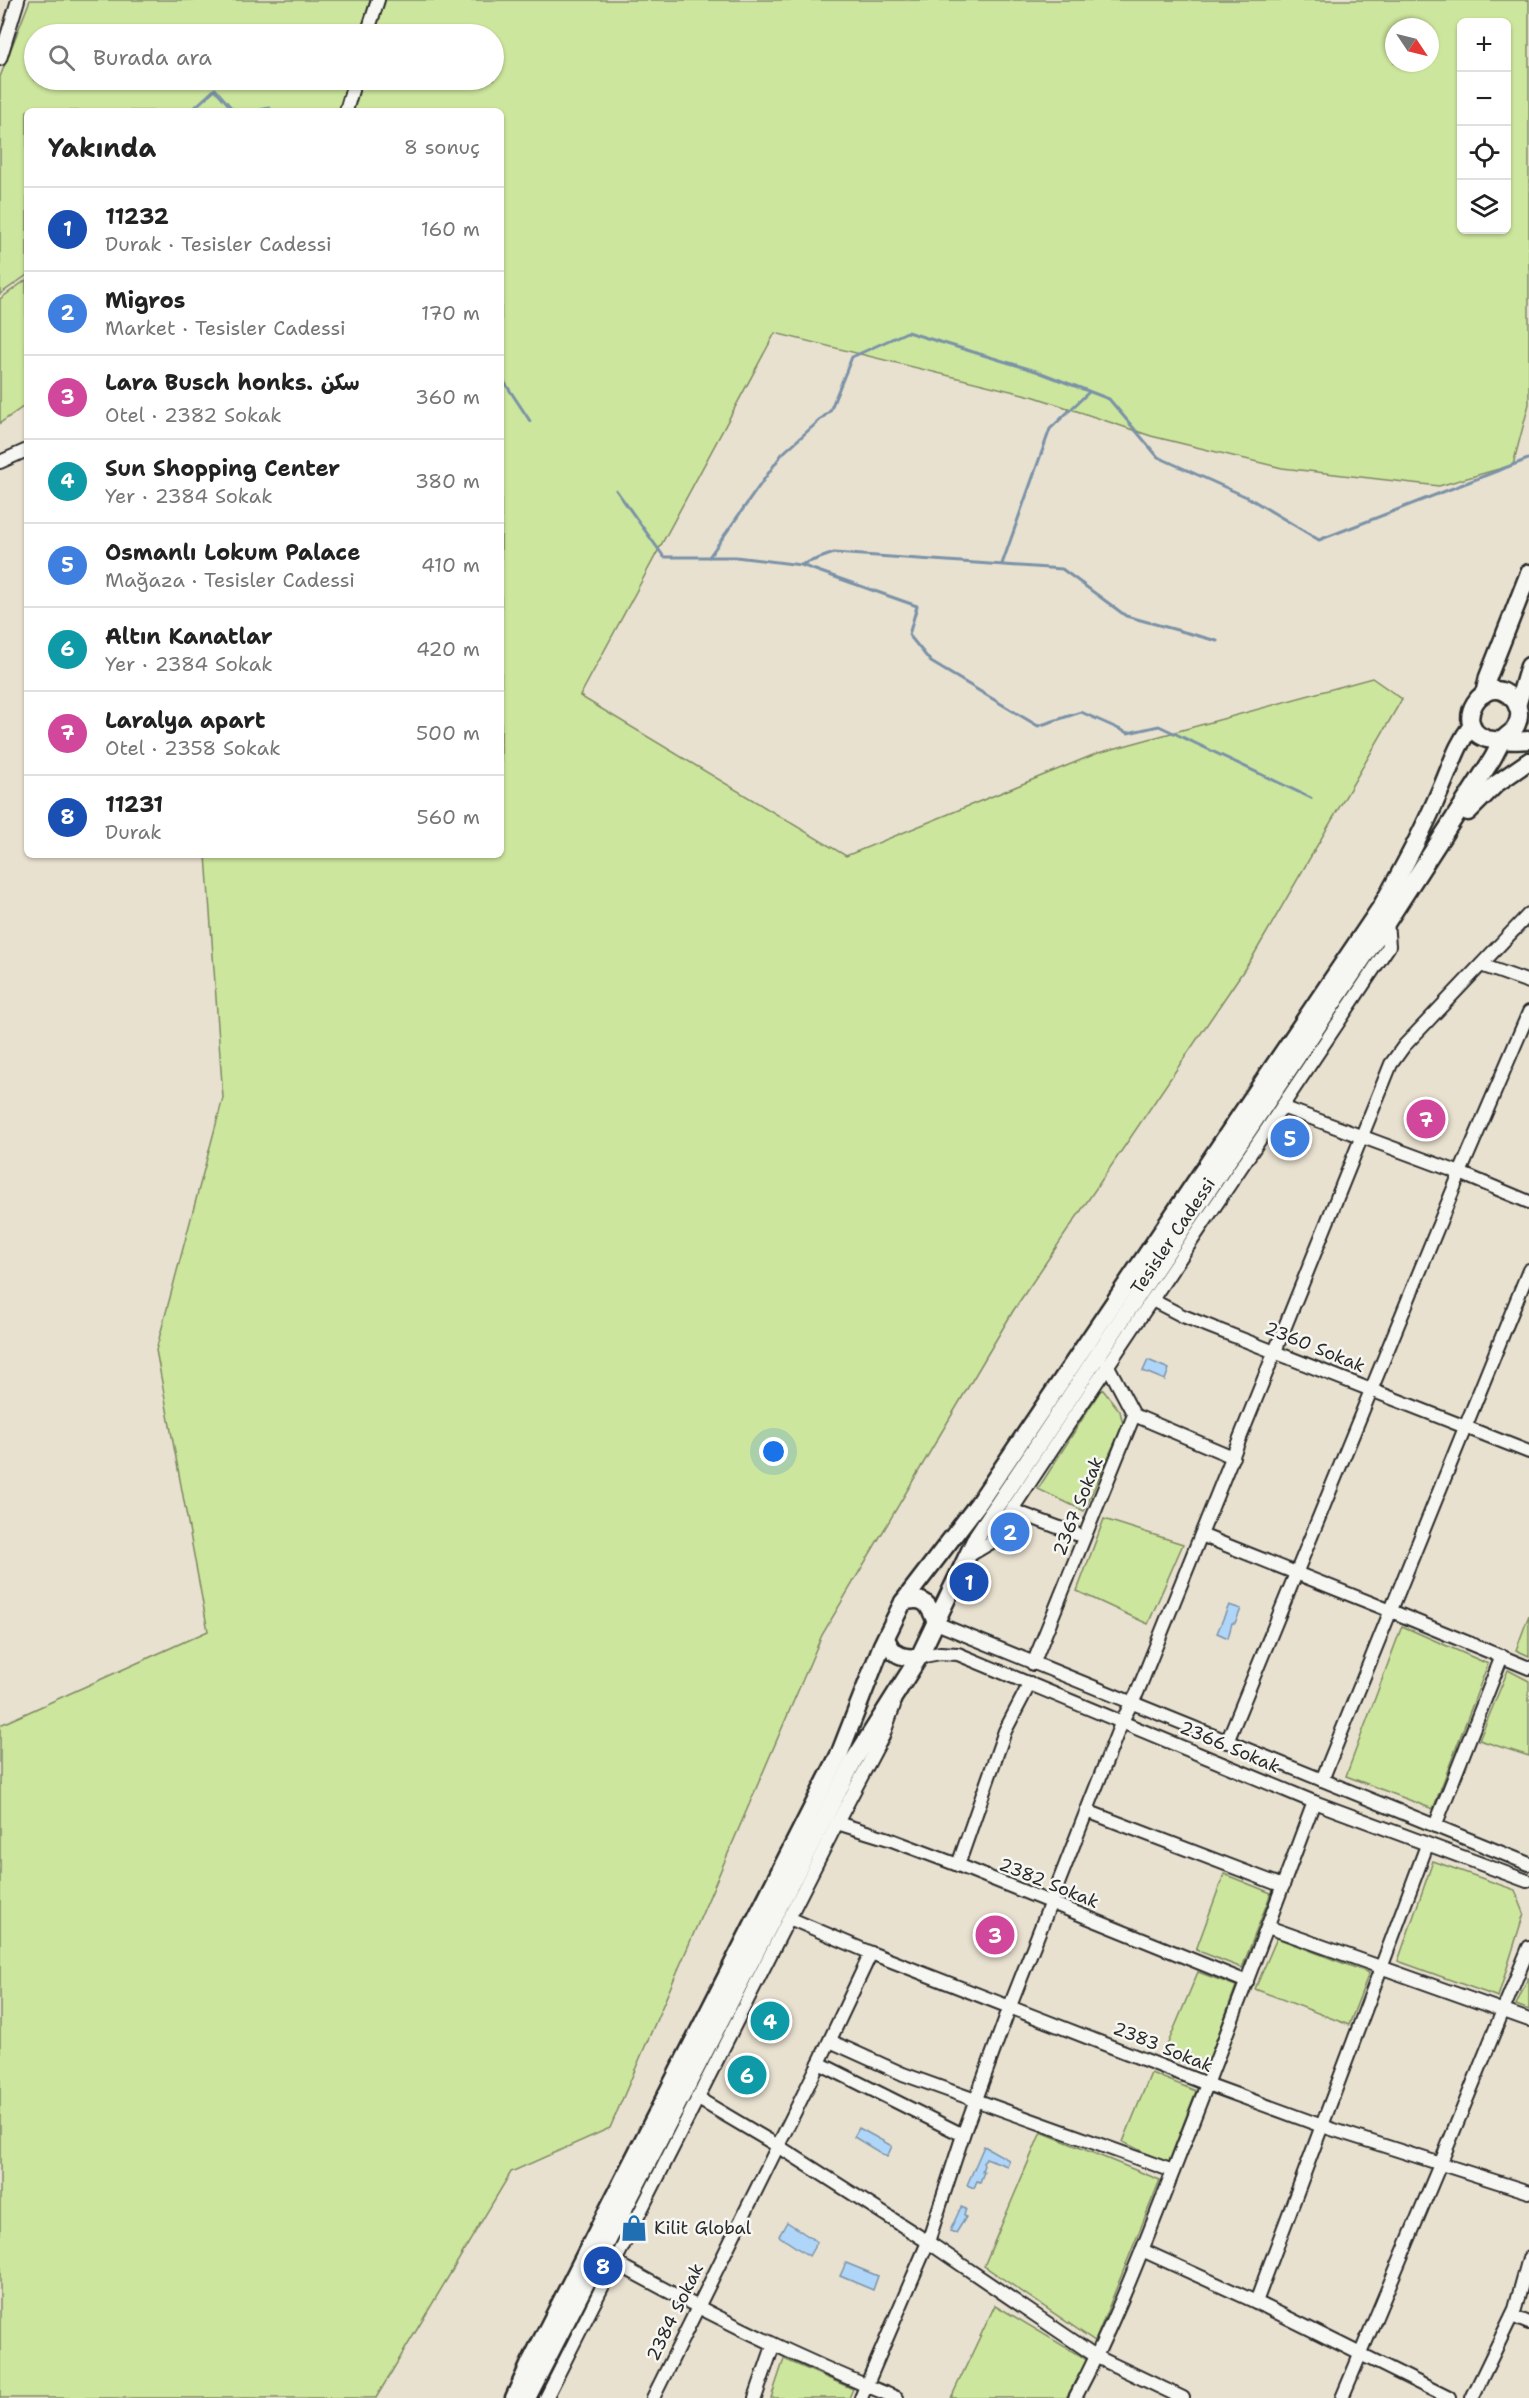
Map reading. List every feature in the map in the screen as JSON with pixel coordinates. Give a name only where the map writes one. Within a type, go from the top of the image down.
[{"type":"main road","points":[[1484,694],[1488,676],[1529,573]]},
{"type":"main road","points":[[527,2398],[854,1760],[919,1657],[967,1556],[998,1502],[1388,922],[1503,739],[1510,735],[1519,722],[1529,666]]},
{"type":"main road","points":[[1523,708],[1507,694],[1491,691],[1473,704],[1470,718],[1472,725],[1488,739],[1529,740]]},
{"type":"main road","points":[[514,2398],[839,1755],[903,1602],[978,1504],[1381,907],[1409,859],[1442,789],[1459,741],[1472,725]]},
{"type":"main road","points":[[1426,864],[1477,801],[1496,784],[1529,761]]},
{"type":"main road","points":[[903,1602],[914,1599],[922,1601],[932,1612],[936,1623]]},
{"type":"main road","points":[[886,1638],[890,1648],[898,1656],[919,1657]]},
{"type":"street","points":[[0,59],[18,0]]},
{"type":"street","points":[[370,24],[378,0]]},
{"type":"street","points":[[347,108],[352,90]]},
{"type":"street","points":[[0,462],[24,451]]},
{"type":"street","points":[[861,2398],[928,2242],[963,2135],[1010,2006],[1122,1721],[1233,1457],[1364,1136],[1391,1064],[1404,1046],[1529,914]]},
{"type":"street","name":"Tesisler Cadessi","points":[[967,1556],[990,1543],[1107,1364],[1389,946],[1388,922]]},
{"type":"street","points":[[1481,965],[1529,982]]},
{"type":"street","points":[[1227,1742],[1460,1173],[1529,1012]]},
{"type":"street","points":[[1282,1107],[1364,1136],[1529,1202]]},
{"type":"street","points":[[1322,1780],[1529,1270]]},
{"type":"street","name":"2360 Sokak","points":[[1152,1300],[1183,1316],[1529,1452]]},
{"type":"street","points":[[1107,1364],[1134,1415],[1233,1457]]},
{"type":"street","name":"2367 Sokak","points":[[1033,1664],[1134,1415]]},
{"type":"street","points":[[1012,1510],[1084,1537]]},
{"type":"street","points":[[1201,1535],[1529,1668]]},
{"type":"street","name":"2366 Sokak","points":[[936,1623],[1435,1826],[1528,1875]]},
{"type":"street","name":"2366 Sokak","points":[[919,1657],[940,1653],[958,1654],[1314,1802],[1427,1845],[1528,1875]]},
{"type":"street","points":[[1435,1826],[1502,1656]]},
{"type":"street","points":[[957,1865],[1005,1731],[1030,1683]]},
{"type":"street","points":[[546,2398],[883,1736],[901,1686]]},
{"type":"street","points":[[1075,2398],[1097,2357],[1142,2250],[1247,1982],[1314,1802]]},
{"type":"street","points":[[1087,1811],[1283,1886]]},
{"type":"street","name":"2382 Sokak","points":[[837,1823],[889,1839],[957,1865],[1247,1982]]},
{"type":"street","points":[[1256,2302],[1427,1845]]},
{"type":"street","name":"2383 Sokak","points":[[789,1918],[871,1953],[1207,2084],[1322,2126],[1442,2162],[1529,2192]]},
{"type":"street","points":[[1268,1927],[1529,2020]]},
{"type":"street","points":[[1342,2398],[1442,2162],[1502,2011],[1525,1967],[1529,1947]]},
{"type":"street","name":"2384 Sokak","points":[[653,2398],[830,2041],[871,1953]]},
{"type":"street","points":[[830,2041],[903,2074],[1173,2171]]},
{"type":"street","points":[[819,2063],[963,2135]]},
{"type":"street","points":[[697,2098],[778,2146],[928,2242],[1097,2357],[1183,2398]]},
{"type":"street","points":[[1142,2250],[1256,2302],[1449,2398]]},
{"type":"street","points":[[1472,2398],[1512,2316],[1529,2258]]},
{"type":"street","points":[[614,2262],[697,2308],[773,2346],[897,2398]]},
{"type":"street","points":[[1512,2316],[1529,2323]]},
{"type":"street","points":[[755,2398],[773,2346]]},
{"type":"green space","points":[[30,0],[1529,0],[1529,404],[1513,465],[1439,486],[1282,468],[1151,436],[1035,397],[775,333],[580,696],[846,856],[1098,753],[1372,678],[1402,699],[1252,958],[1013,1311],[822,1635],[610,2128],[511,2172],[376,2398],[0,2398],[0,1725],[208,1631],[156,1350],[223,1098],[206,858],[504,858],[504,108],[24,108],[24,277],[0,294],[0,77]]},
{"type":"green space","points":[[24,281],[24,406],[0,423],[0,299]]},
{"type":"green space","points":[[1103,1390],[1120,1411],[1123,1424],[1084,1511],[1038,1489],[1100,1391]]},
{"type":"green space","points":[[1104,1519],[1183,1544],[1148,1624],[1077,1591]]},
{"type":"green space","points":[[1529,1615],[1529,1656],[1516,1650]]},
{"type":"green space","points":[[1402,1626],[1488,1664],[1433,1809],[1346,1776]]},
{"type":"green space","points":[[1508,1670],[1529,1681],[1529,1756],[1479,1740]]},
{"type":"green space","points":[[1433,1861],[1515,1890],[1524,1913],[1498,1997],[1398,1961]]},
{"type":"green space","points":[[1224,1874],[1271,1893],[1242,1968],[1196,1950]]},
{"type":"green space","points":[[1277,1938],[1369,1973],[1349,2025],[1255,1989]]},
{"type":"green space","points":[[1198,1972],[1236,1986],[1205,2071],[1163,2055]]},
{"type":"green space","points":[[1529,1978],[1529,2010],[1516,2005]]},
{"type":"green space","points":[[1151,2073],[1196,2091],[1168,2164],[1123,2142]]},
{"type":"green space","points":[[1041,2132],[1160,2180],[1095,2341],[984,2266]]},
{"type":"green space","points":[[995,2305],[1087,2360],[1066,2398],[951,2398]]},
{"type":"green space","points":[[784,2359],[853,2389],[849,2398],[771,2398]]},
{"type":"water","points":[[1148,1360],[1169,1369],[1165,1380],[1143,1371]]},
{"type":"water","points":[[1229,1605],[1241,1609],[1235,1623],[1232,1623],[1228,1638],[1217,1633]]},
{"type":"water","points":[[859,2128],[892,2146],[887,2157],[854,2137]]},
{"type":"water","points":[[984,2146],[1009,2160],[1007,2166],[986,2158],[980,2182],[977,2181],[974,2188],[967,2185]]},
{"type":"water","points":[[961,2207],[966,2209],[964,2215],[966,2217],[956,2233],[950,2231]]},
{"type":"water","points":[[787,2222],[817,2242],[809,2256],[779,2236]]},
{"type":"water","points":[[846,2263],[878,2276],[873,2290],[840,2276]]},
{"type":"waterway","points":[[194,108],[214,90]]},
{"type":"waterway","points":[[216,90],[231,108]]},
{"type":"waterway","points":[[709,557],[782,454],[830,411],[852,357],[907,332],[1036,371],[1109,399],[1158,457],[1249,498],[1319,540],[1528,459]]},
{"type":"waterway","points":[[504,382],[530,421]]},
{"type":"waterway","points":[[1002,564],[1050,429],[1089,392]]},
{"type":"waterway","points":[[616,490],[664,557],[736,557],[801,565],[917,606],[909,635],[931,662],[1038,726],[1081,712],[1128,733],[1159,726],[1311,798]]},
{"type":"waterway","points":[[803,564],[834,553],[1062,569],[1126,616],[1217,641]]},
{"type":"place","name":"Laralya apart","points":[[1426,1119]]},
{"type":"place","name":"Osmanlı Lokum Palace","points":[[1290,1138]]},
{"type":"place","name":"Migros","points":[[1010,1532]]},
{"type":"place","name":"11232","points":[[969,1582]]},
{"type":"place","name":"Lara Busch honks. سكن","points":[[995,1935]]},
{"type":"place","name":"Sun Shopping Center","points":[[770,2021]]},
{"type":"place","name":"Altın Kanatlar","points":[[747,2075]]},
{"type":"place","name":"Kilit Global","points":[[634,2228]]},
{"type":"place","name":"11231","points":[[603,2266]]}]
